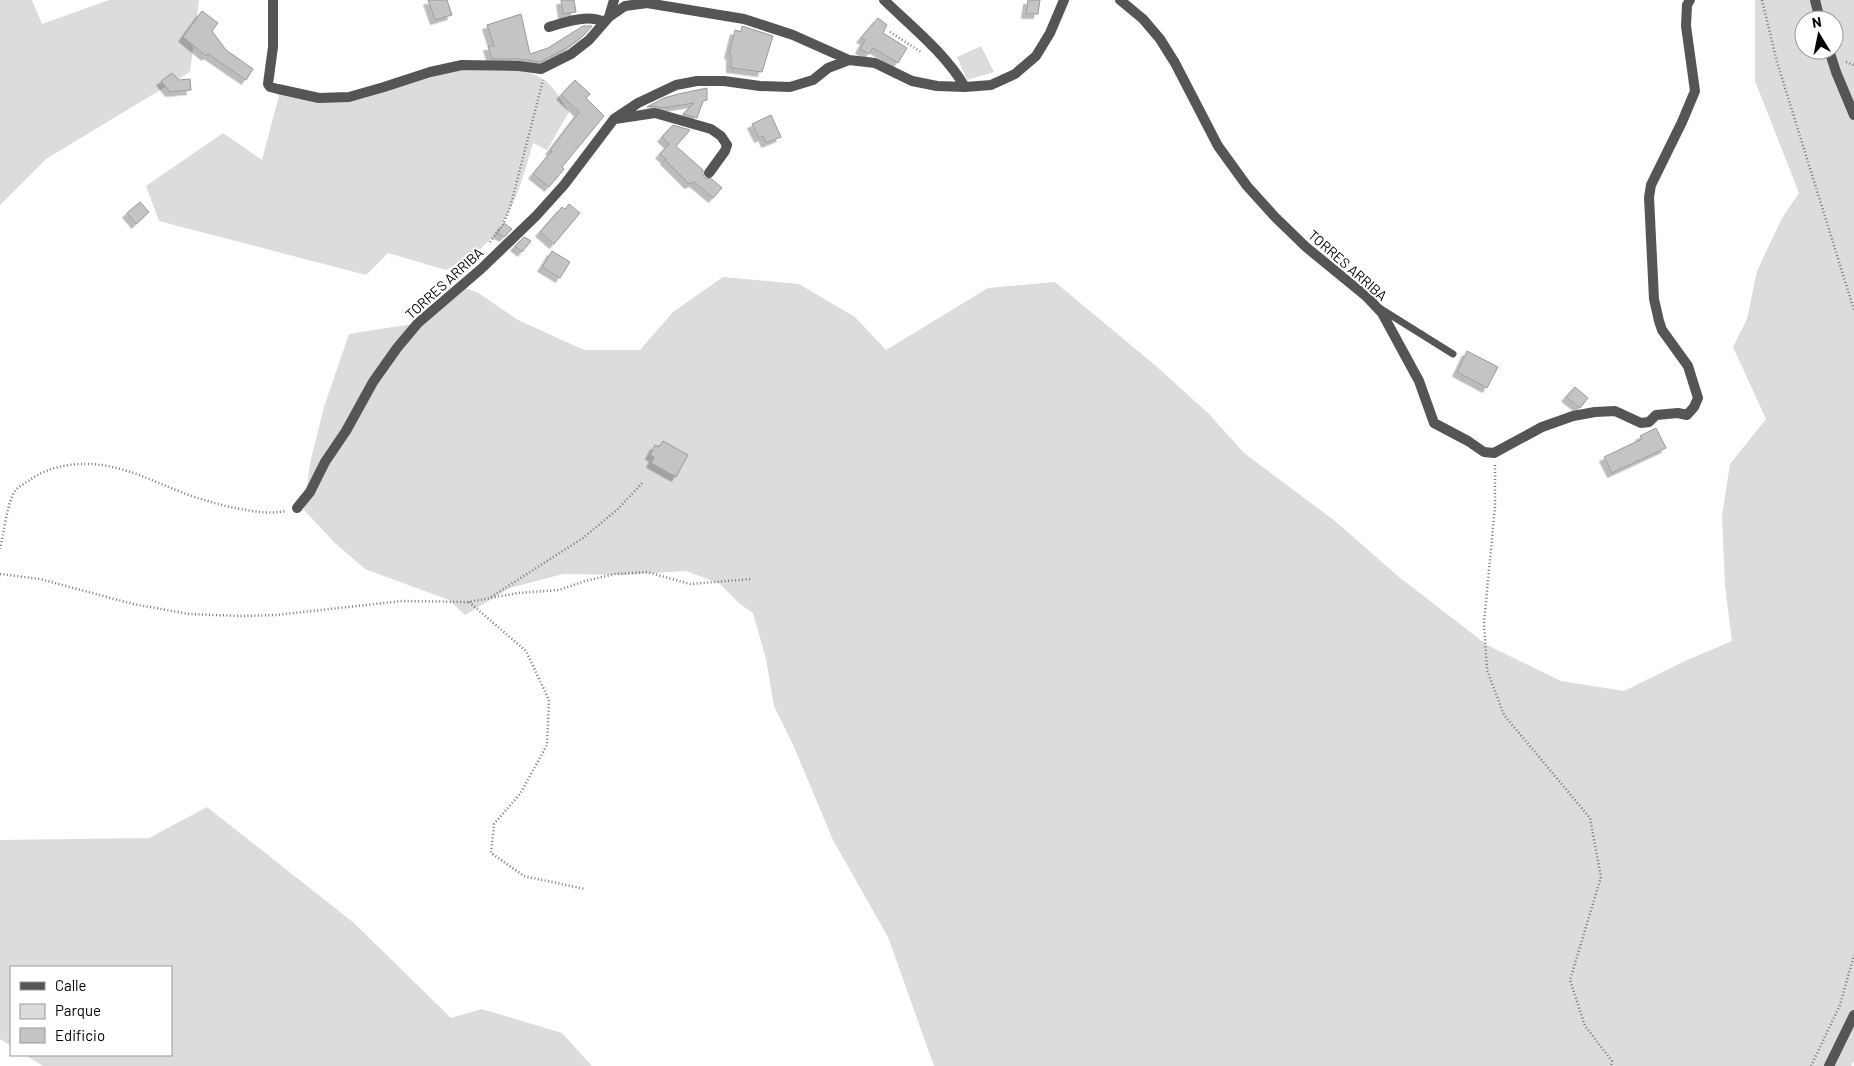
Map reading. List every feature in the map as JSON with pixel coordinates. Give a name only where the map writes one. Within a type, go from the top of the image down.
[{"type":"street","name":"TORRES ARRIBA","points":[[273,0],[273,47],[268,80],[270,87],[319,98],[349,97],[430,72],[462,65],[519,66],[541,69],[571,54],[590,40],[606,20],[625,6],[647,2],[744,19],[793,35],[849,60],[874,63],[912,81],[937,86],[965,87],[991,85],[1015,74],[1036,56],[1050,33],[1064,0]]},
{"type":"street","name":"TORRES ARRIBA","points":[[606,20],[614,0]]},
{"type":"street","points":[[884,0],[934,49],[958,76],[965,87]]},
{"type":"street","name":"TORRES ARRIBA","points":[[1120,0],[1143,20],[1160,39],[1175,63],[1218,146],[1247,186],[1306,247],[1367,297],[1382,313],[1418,381],[1434,423],[1484,452],[1494,453]]},
{"type":"street","points":[[1494,453],[1542,427],[1573,416],[1615,411],[1641,423],[1649,422],[1656,415],[1686,414],[1694,407],[1698,398],[1688,366],[1662,330],[1658,321],[1654,299],[1649,196],[1651,185],[1695,91],[1686,26],[1687,6],[1690,0]]},
{"type":"street","points":[[550,27],[562,23],[596,18],[606,20]]},
{"type":"street","name":"TORRES ARRIBA","points":[[297,508],[310,492],[325,462],[346,431],[373,382],[397,348],[418,323],[481,269],[536,216],[564,185],[614,119],[638,103],[676,85],[697,81],[724,81],[760,86],[790,87],[813,80],[828,68],[849,60]]},
{"type":"street","points":[[1832,60],[1854,115]]},
{"type":"street","points":[[614,119],[655,113],[711,128],[722,136],[727,145],[725,151],[709,173]]},
{"type":"street","points":[[1829,1066],[1854,1015]]},
{"type":"lane","points":[[1376,306],[1453,354]]},
{"type":"path","points":[[1762,0],[1776,62],[1854,310]]},
{"type":"path","points":[[1843,60],[1854,64]]},
{"type":"path","points":[[487,245],[503,224],[510,208],[547,66]]},
{"type":"path","points":[[1494,453],[1495,507],[1484,622],[1488,670],[1504,715],[1590,818],[1601,877],[1570,980],[1585,1026],[1612,1061],[1611,1066]]},
{"type":"path","points":[[0,549],[15,491],[38,474],[54,467],[100,464],[139,474],[186,494],[228,507],[258,512],[278,512],[297,508]]},
{"type":"path","points":[[489,598],[583,538],[618,509],[643,482]]},
{"type":"path","points":[[0,574],[40,580],[133,604],[189,614],[276,615],[402,601],[469,602],[518,593],[559,590],[585,581],[615,574],[647,572],[690,584],[751,579]]},
{"type":"path","points":[[469,602],[526,651],[549,700],[547,745],[520,794],[494,824],[491,852],[524,876],[585,889]]},
{"type":"path","points":[[1811,1066],[1840,1005],[1854,955]]},
{"type":"green space","points":[[0,0],[32,0],[42,24],[109,0],[199,0],[190,72],[46,159],[0,205]]},
{"type":"green space","points":[[1755,0],[1854,0],[1854,1061],[1851,1066],[934,1066],[888,937],[833,840],[794,747],[774,706],[766,659],[753,613],[740,604],[720,584],[686,571],[623,575],[563,574],[510,588],[465,615],[449,600],[365,569],[335,543],[304,510],[310,463],[324,407],[349,334],[418,323],[461,287],[477,292],[518,320],[584,350],[640,350],[673,312],[723,277],[799,284],[855,317],[886,350],[988,288],[1055,282],[1156,366],[1208,413],[1244,453],[1335,521],[1399,577],[1487,645],[1561,681],[1624,691],[1685,661],[1732,641],[1725,586],[1722,515],[1730,464],[1766,419],[1733,347],[1747,319],[1757,271],[1782,218],[1799,193],[1755,81]]},
{"type":"green space","points":[[981,46],[994,72],[967,80],[957,57]]},
{"type":"green space","points":[[465,68],[511,69],[533,74],[551,86],[569,112],[547,150],[533,143],[514,201],[507,215],[490,239],[479,250],[446,270],[388,253],[366,275],[159,221],[146,186],[223,133],[262,160],[279,95],[321,102]]},
{"type":"green space","points":[[207,807],[354,923],[451,1018],[482,1009],[562,1033],[592,1066],[43,1066],[27,1056],[172,1056],[172,966],[10,966],[10,1045],[0,1039],[0,840],[149,838]]},
{"type":"building","points":[[428,0],[447,0],[452,15],[435,20]]},
{"type":"building","points":[[561,0],[574,0],[576,12],[563,14]]},
{"type":"building","points":[[1028,0],[1040,0],[1038,14],[1026,14]]},
{"type":"building","points":[[202,11],[218,23],[212,31],[226,50],[253,69],[246,80],[208,54],[206,56],[183,37]]},
{"type":"building","points":[[521,14],[530,54],[548,48],[583,26],[592,26],[567,48],[540,62],[519,59],[492,59],[488,46],[494,46],[487,25]]},
{"type":"building","points":[[878,18],[887,25],[883,33],[907,48],[898,63],[873,48],[869,54],[860,49],[865,40],[861,38]]},
{"type":"building","points":[[742,26],[773,36],[762,72],[731,68],[731,55],[729,54],[735,30],[741,32]]},
{"type":"building","points":[[172,73],[179,80],[190,79],[191,90],[170,92],[161,81]]},
{"type":"building","points":[[575,80],[590,94],[586,98],[604,116],[562,167],[564,169],[549,187],[533,174],[552,151],[550,150],[579,112],[561,95]]},
{"type":"building","points":[[707,88],[707,100],[703,101],[697,118],[683,114],[694,103],[663,108],[647,107],[664,98]]},
{"type":"building","points":[[771,115],[781,137],[766,143],[763,136],[759,138],[752,124]]},
{"type":"building","points":[[673,125],[690,130],[676,146],[703,170],[705,178],[712,179],[722,188],[713,198],[694,182],[689,184],[660,154],[669,144],[662,137]]},
{"type":"building","points":[[140,202],[149,212],[136,224],[127,213]]},
{"type":"building","points":[[569,204],[580,213],[554,244],[540,232],[562,207],[565,209]]},
{"type":"building","points":[[504,223],[512,229],[504,237],[497,233]]},
{"type":"building","points":[[524,237],[531,241],[522,252],[515,246]]},
{"type":"building","points":[[552,251],[570,262],[560,278],[542,267]]},
{"type":"building","points":[[1467,351],[1498,367],[1487,388],[1457,372]]},
{"type":"building","points":[[1575,387],[1588,398],[1580,408],[1566,397]]},
{"type":"building","points":[[1656,428],[1666,448],[1612,473],[1604,457],[1642,439],[1640,436]]},
{"type":"building","points":[[663,441],[688,455],[676,477],[651,463],[654,457],[650,455],[655,445],[659,447]]}]
